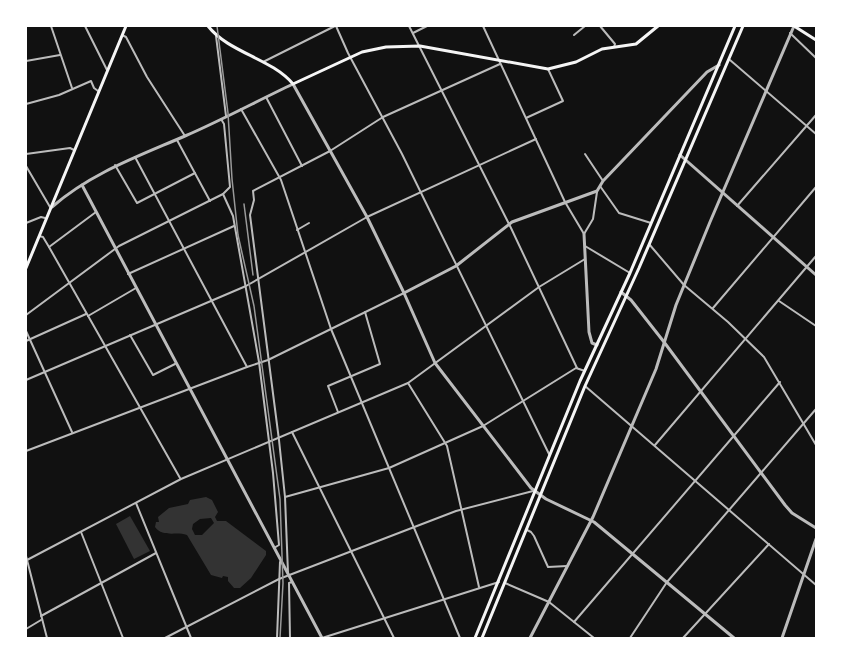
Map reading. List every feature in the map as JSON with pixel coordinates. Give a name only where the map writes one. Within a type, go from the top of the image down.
[{"type":"main road","points":[[26,268],[126,26]]},
{"type":"main road","points":[[208,26],[216,35],[262,62],[293,84],[367,50],[420,46],[548,69],[576,62],[602,49],[636,44],[658,26]]},
{"type":"main road","points":[[475,639],[585,371],[630,273],[735,26]]},
{"type":"main road","points":[[482,639],[585,386],[627,295],[743,26]]},
{"type":"main road","points":[[796,26],[816,40]]},
{"type":"street","points":[[51,26],[72,89]]},
{"type":"street","points":[[85,26],[107,70]]},
{"type":"street","points":[[262,62],[335,26],[421,192],[551,456]]},
{"type":"street","points":[[410,26],[510,224],[577,368],[585,371]]},
{"type":"street","points":[[413,33],[427,26]]},
{"type":"street","points":[[483,26],[565,202],[584,234],[589,332],[592,343],[597,345]]},
{"type":"street","points":[[574,35],[585,26]]},
{"type":"street","points":[[600,26],[615,44],[614,47]]},
{"type":"street","points":[[530,639],[591,520],[632,426],[656,369],[684,285],[722,192],[790,33],[796,26]]},
{"type":"street","points":[[790,33],[816,58]]},
{"type":"street","points":[[122,35],[126,37],[147,77],[185,136]]},
{"type":"street","points":[[216,35],[226,116]]},
{"type":"street","points":[[26,61],[60,55]]},
{"type":"street","points":[[729,59],[816,134]]},
{"type":"street","points":[[288,576],[285,497],[279,438],[250,215],[254,200],[253,191],[330,151],[383,117],[499,62]]},
{"type":"street","points":[[584,234],[593,219],[597,191],[603,181],[707,72],[718,65]]},
{"type":"street","points":[[526,118],[563,101],[548,69]]},
{"type":"street","points":[[26,104],[59,95],[91,81],[94,88],[98,90]]},
{"type":"street","points":[[26,166],[51,208],[81,185],[115,165],[185,136],[293,84],[367,217],[435,363],[531,488],[541,496],[591,520],[734,639]]},
{"type":"street","points":[[266,97],[302,166]]},
{"type":"street","points":[[241,109],[280,178],[331,329],[460,639]]},
{"type":"street","points":[[737,206],[816,115]]},
{"type":"street","points":[[26,315],[114,249],[210,201],[230,187],[224,124],[221,119]]},
{"type":"street","points":[[177,139],[210,201]]},
{"type":"street","points":[[26,380],[246,286],[367,217],[536,139]]},
{"type":"street","points":[[26,154],[70,148],[74,150]]},
{"type":"street","points":[[585,154],[603,181]]},
{"type":"street","points":[[680,155],[816,275]]},
{"type":"street","points":[[135,156],[247,367]]},
{"type":"street","points":[[115,165],[137,203],[195,173]]},
{"type":"street","points":[[81,185],[322,639],[443,598],[499,582]]},
{"type":"street","points":[[600,186],[620,213],[651,224]]},
{"type":"street","points":[[712,308],[816,187]]},
{"type":"street","points":[[26,451],[268,360],[456,266],[510,224],[597,191]]},
{"type":"street","points":[[223,194],[233,216],[259,362],[279,545],[274,548]]},
{"type":"street","points":[[49,247],[96,212]]},
{"type":"street","points":[[26,223],[41,217],[46,219]]},
{"type":"street","points":[[297,230],[309,224]]},
{"type":"street","points":[[128,274],[234,226]]},
{"type":"street","points":[[39,236],[43,237],[49,247],[181,479]]},
{"type":"street","points":[[649,244],[684,285],[764,357],[816,445]]},
{"type":"street","points":[[585,246],[630,273]]},
{"type":"street","points":[[654,445],[816,256]]},
{"type":"street","points":[[48,639],[26,558],[81,532],[181,479],[408,383],[539,287],[585,259]]},
{"type":"street","points":[[26,341],[87,315],[135,288]]},
{"type":"street","points":[[621,292],[627,295],[664,342],[792,513],[816,528]]},
{"type":"street","points":[[778,301],[816,326]]},
{"type":"street","points":[[338,412],[327,387],[380,364],[365,312]]},
{"type":"street","points":[[26,331],[72,433]]},
{"type":"street","points":[[130,335],[153,375],[176,363]]},
{"type":"street","points":[[285,497],[389,468],[483,426],[577,368]]},
{"type":"street","points":[[573,622],[780,382]]},
{"type":"street","points":[[408,383],[446,442],[479,587]]},
{"type":"street","points":[[585,386],[816,585]]},
{"type":"street","points":[[630,639],[667,582],[816,409]]},
{"type":"street","points":[[292,432],[393,639]]},
{"type":"street","points":[[165,639],[279,579],[462,509],[536,491]]},
{"type":"street","points":[[136,503],[191,639]]},
{"type":"street","points":[[527,530],[534,536],[548,567],[567,566]]},
{"type":"street","points":[[81,532],[123,639]]},
{"type":"street","points":[[782,639],[816,539]]},
{"type":"street","points":[[683,639],[769,544]]},
{"type":"street","points":[[26,629],[41,618],[156,553]]},
{"type":"street","points":[[277,639],[280,559]]},
{"type":"street","points":[[290,639],[289,583],[292,582]]},
{"type":"street","points":[[505,583],[549,602],[594,639]]},
{"type":"shaded area","points":[[206,497],[212,500],[218,512],[215,517],[217,521],[226,521],[266,551],[266,555],[251,578],[240,588],[234,588],[228,581],[228,577],[211,575],[187,535],[162,532],[155,527],[156,522],[159,522],[158,517],[169,508],[188,504],[190,500]],"holes":[[[211,518],[214,523],[202,535],[195,535],[192,529],[193,524],[200,519]]]},
{"type":"shaded area","points":[[130,516],[150,551],[134,559],[116,524]]},
{"type":"railway","points":[[217,26],[228,113],[238,235],[254,306],[280,499],[283,583],[280,638]]},
{"type":"railway","points":[[244,204],[253,275]]}]
